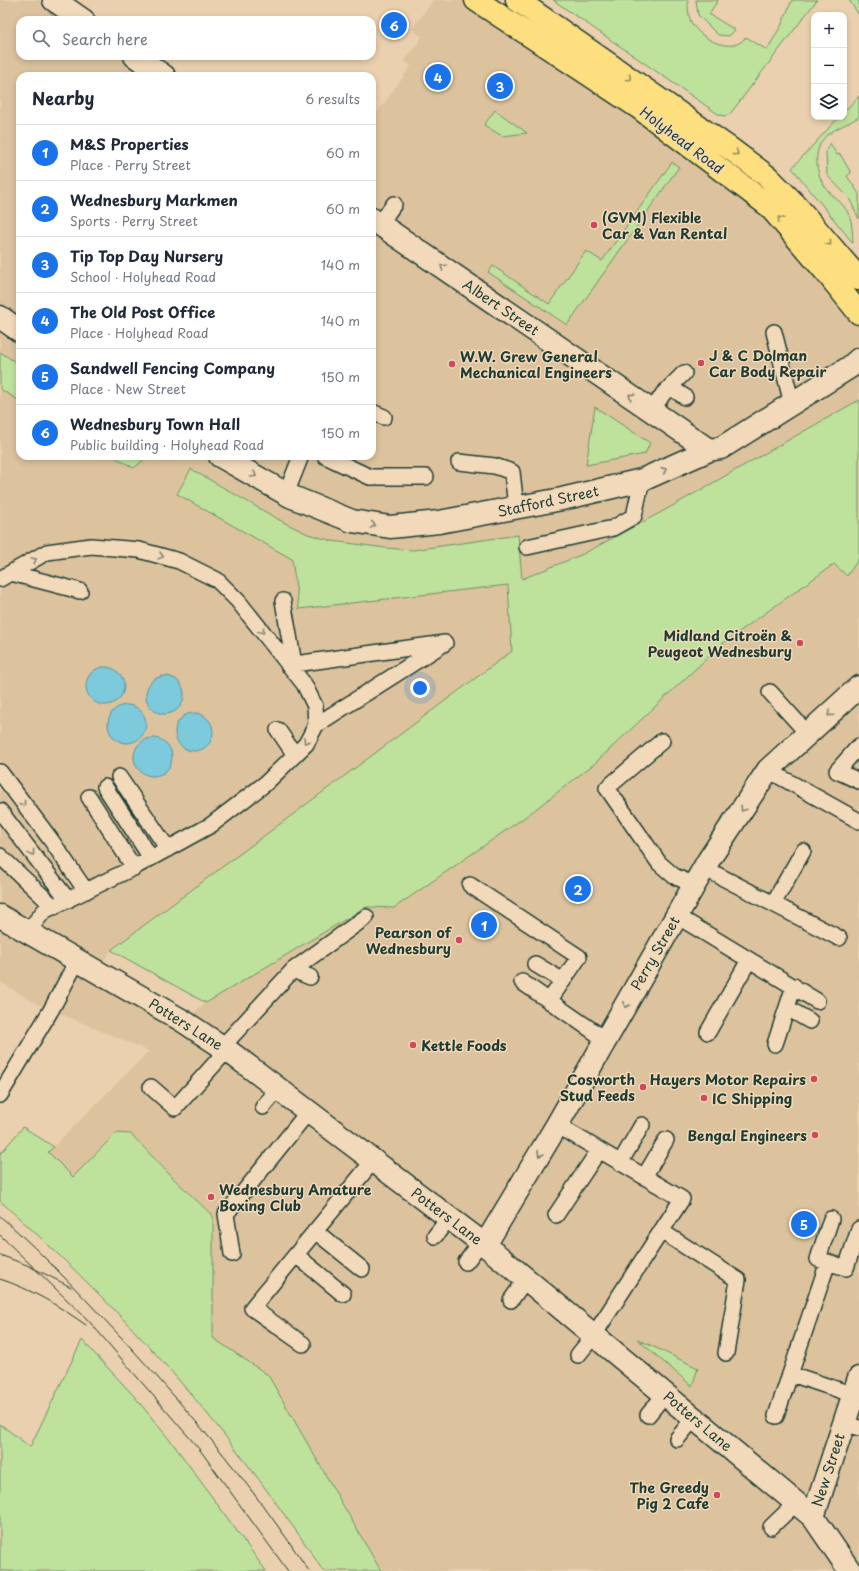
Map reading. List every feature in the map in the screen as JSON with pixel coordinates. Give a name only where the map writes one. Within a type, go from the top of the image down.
[{"type":"main road","name":"Holyhead Road","points":[[476,0],[638,107],[769,206],[859,313]]},
{"type":"main road","name":"Holyhead Road","points":[[517,0],[732,150],[768,177],[794,203],[859,279]]},
{"type":"street","points":[[54,0],[77,16]]},
{"type":"street","points":[[496,0],[590,65],[638,107]]},
{"type":"street","points":[[141,60],[158,72]]},
{"type":"street","name":"Albert Street","points":[[376,221],[709,450]]},
{"type":"street","points":[[0,317],[16,327]]},
{"type":"street","name":"Stafford Street","points":[[227,460],[286,494],[352,521],[390,527],[439,522],[516,508],[642,480],[709,450],[721,448],[850,367],[859,359]]},
{"type":"street","name":"Perry Street","points":[[483,1244],[557,1125],[699,877],[768,770],[859,687]]},
{"type":"street","name":"Potters Lane","points":[[0,916],[183,1020],[225,1048],[308,1112],[326,1134],[373,1161],[483,1244],[812,1517],[850,1571]]},
{"type":"street","name":"New Street","points":[[812,1517],[851,1426],[856,1386]]},
{"type":"lane","points":[[376,221],[394,204]]},
{"type":"lane","points":[[774,332],[792,404]]},
{"type":"lane","points":[[652,411],[670,387],[684,373]]},
{"type":"lane","points":[[670,387],[685,397]]},
{"type":"lane","points":[[286,494],[299,460]]},
{"type":"lane","points":[[333,460],[370,477],[426,477]]},
{"type":"lane","points":[[459,462],[495,466],[512,472],[516,508]]},
{"type":"lane","points":[[528,547],[613,528],[634,516],[642,480]]},
{"type":"lane","points":[[6,576],[47,552],[91,546],[139,550],[179,561],[216,580],[238,602],[291,664],[304,684],[315,706],[316,725]]},
{"type":"lane","points":[[6,576],[80,591]]},
{"type":"lane","points":[[283,602],[291,664]]},
{"type":"lane","points":[[28,932],[44,911],[134,868],[211,825],[266,783],[306,744],[316,725],[444,642],[291,664]]},
{"type":"lane","points":[[770,692],[808,734]]},
{"type":"lane","points":[[278,730],[295,755]]},
{"type":"lane","points":[[662,742],[607,788],[659,863],[674,876],[699,877],[773,904],[839,938]]},
{"type":"lane","points":[[859,746],[837,771],[859,781]]},
{"type":"lane","points":[[768,770],[859,821]]},
{"type":"lane","points":[[0,772],[51,840],[86,891]]},
{"type":"lane","points":[[119,777],[168,849]]},
{"type":"lane","points":[[105,786],[151,858]]},
{"type":"lane","points":[[89,797],[134,868]]},
{"type":"lane","points":[[0,811],[68,900]]},
{"type":"lane","points":[[773,904],[804,851]]},
{"type":"lane","points":[[0,856],[54,907]]},
{"type":"lane","points":[[470,885],[579,957],[550,1001]]},
{"type":"lane","points":[[677,916],[817,1001]]},
{"type":"lane","points":[[151,1087],[176,1108],[225,1048],[293,970],[366,917]]},
{"type":"lane","points":[[708,1032],[749,960]]},
{"type":"lane","points":[[0,1094],[51,1010],[77,961]]},
{"type":"lane","points":[[535,964],[563,982]]},
{"type":"lane","points":[[293,970],[310,976]]},
{"type":"lane","points":[[522,982],[606,1040]]},
{"type":"lane","points":[[774,1044],[794,986]]},
{"type":"lane","points":[[787,1008],[810,1021]]},
{"type":"lane","points":[[263,1107],[278,1089]]},
{"type":"lane","points":[[232,1254],[226,1214],[308,1112]]},
{"type":"lane","points":[[557,1125],[682,1199],[594,1335],[578,1355]]},
{"type":"lane","points":[[620,1162],[642,1125]]},
{"type":"lane","points":[[644,1177],[666,1140]]},
{"type":"lane","points":[[556,1215],[599,1150]]},
{"type":"lane","points":[[303,1344],[252,1308],[373,1161]]},
{"type":"lane","points":[[435,1236],[449,1218]]},
{"type":"lane","points":[[831,1219],[818,1259],[846,1268],[859,1229]]},
{"type":"lane","points":[[315,1231],[362,1269]]},
{"type":"lane","points":[[661,1231],[738,1280],[726,1353]]},
{"type":"lane","points":[[466,1262],[483,1244]]},
{"type":"lane","points":[[296,1255],[343,1294]]},
{"type":"lane","points":[[776,1416],[828,1262]]},
{"type":"lane","points":[[511,1300],[526,1279]]},
{"type":"lane","points":[[791,1374],[856,1386]]},
{"type":"lane","points":[[648,1415],[665,1394]]},
{"type":"lane","points":[[677,1439],[694,1418]]},
{"type":"lane","points":[[771,1527],[796,1503]]},
{"type":"shaded area","points":[[0,0],[54,0],[77,16],[16,16],[16,60],[141,60],[158,72],[16,72],[16,460],[376,460],[376,114],[411,66],[404,61],[422,37],[412,29],[433,0],[496,0],[699,139],[774,196],[859,297],[859,400],[667,509],[583,554],[508,585],[512,651],[111,950],[98,972],[183,1020],[206,1003],[366,907],[394,908],[528,815],[594,764],[722,644],[835,564],[847,576],[859,558],[859,1571],[381,1571],[268,1375],[213,1338],[213,1216],[171,1176],[131,1134],[116,1133],[73,1177],[48,1152],[149,1051],[37,1004],[0,982]]},
{"type":"green space","points":[[553,0],[688,0],[691,22],[701,34],[717,43],[725,45],[740,43],[746,37],[767,50],[782,24],[792,0],[817,0],[730,114],[724,116],[718,114]]},
{"type":"green space","points":[[696,0],[718,0],[709,14],[735,30],[729,36],[718,35],[698,15]]},
{"type":"green space","points":[[849,0],[859,0],[859,15]]},
{"type":"green space","points":[[859,96],[859,117],[834,130],[822,140],[817,154],[817,161],[819,176],[822,182],[828,191],[843,205],[848,212],[852,225],[853,243],[792,168],[836,120],[847,120],[847,109]]},
{"type":"green space","points":[[495,110],[527,133],[502,136],[484,125]]},
{"type":"green space","points":[[830,143],[837,155],[840,154],[851,173],[847,176],[859,194],[859,219],[849,198],[827,175],[826,151]]},
{"type":"green space","points":[[672,162],[679,167],[567,325],[488,272],[493,266],[549,304],[586,251],[602,261]]},
{"type":"green space","points":[[0,352],[16,362],[16,399],[0,389]]},
{"type":"green space","points":[[859,400],[859,558],[847,576],[834,564],[722,644],[594,764],[528,815],[394,908],[366,907],[206,1003],[111,950],[512,651],[508,585],[299,609],[292,559],[177,494],[191,469],[283,522],[308,534],[332,541],[413,550],[518,535],[522,579],[583,554],[667,509]]},
{"type":"green space","points":[[595,407],[650,443],[645,454],[586,465]]},
{"type":"green space","points":[[120,460],[143,460],[134,468]]},
{"type":"green space","points":[[23,1127],[54,1147],[48,1152],[73,1177],[116,1133],[131,1134],[171,1176],[213,1216],[213,1338],[268,1375],[381,1571],[323,1571],[299,1535],[243,1458],[179,1380],[145,1342],[75,1270],[0,1201],[0,1154]]},
{"type":"green space","points":[[637,1339],[698,1368],[692,1386]]},
{"type":"green space","points":[[82,1340],[134,1396],[177,1449],[266,1571],[0,1571],[0,1424],[30,1447]]},
{"type":"water","points":[[105,667],[115,670],[121,676],[124,686],[121,696],[115,702],[105,705],[95,702],[89,696],[86,686],[89,676],[95,670]]},
{"type":"water","points":[[165,676],[175,679],[181,685],[184,695],[181,705],[175,711],[165,714],[155,711],[149,705],[146,695],[149,685],[155,679]]},
{"type":"water","points":[[127,705],[137,708],[143,714],[146,724],[143,734],[137,740],[127,743],[117,740],[111,734],[108,724],[111,714],[117,708]]},
{"type":"water","points":[[194,713],[204,716],[210,722],[213,732],[210,742],[204,748],[194,751],[184,748],[178,742],[175,732],[178,722],[184,716]]},
{"type":"water","points":[[149,738],[157,738],[169,747],[172,757],[169,767],[163,773],[157,776],[149,776],[137,767],[134,761],[134,753],[143,741]]},
{"type":"tram line","points":[[0,1216],[68,1281],[179,1402],[247,1484],[309,1571]]},
{"type":"tram line","points":[[0,1235],[88,1320],[200,1450],[288,1571]]},
{"type":"tram line","points":[[0,1255],[27,1265],[71,1287]]},
{"type":"tram line","points":[[0,1279],[23,1288],[44,1299],[66,1311],[86,1325]]},
{"type":"place","name":"Wednesbury Town Hall","points":[[394,25]]},
{"type":"place","name":"The Old Post Office","points":[[438,77]]},
{"type":"place","name":"Tip Top Day Nursery","points":[[500,86]]},
{"type":"place","name":"(GVM) Flexible Car & Van Rental","points":[[594,225]]},
{"type":"place","name":"J & C Dolman Car Body Repair","points":[[701,363]]},
{"type":"place","name":"W.W. Grew General Mechanical Engineers","points":[[452,364]]},
{"type":"place","name":"Midland Citroën & Peugeot Wednesbury","points":[[800,643]]},
{"type":"place","name":"Wednesbury Markmen","points":[[578,889]]},
{"type":"place","name":"M&S Properties","points":[[484,925]]},
{"type":"place","name":"Pearson of Wednesbury","points":[[459,940]]},
{"type":"place","name":"Kettle Foods","points":[[413,1045]]},
{"type":"place","name":"Hayers Motor Repairs","points":[[814,1079]]},
{"type":"place","name":"Cosworth Stud Feeds","points":[[643,1087]]},
{"type":"place","name":"IC Shipping","points":[[704,1098]]},
{"type":"place","name":"Bengal Engineers","points":[[815,1135]]},
{"type":"place","name":"Wednesbury Amature Boxing Club","points":[[211,1197]]},
{"type":"place","name":"Sandwell Fencing Company","points":[[804,1224]]},
{"type":"place","name":"The Greedy Pig 2 Cafe","points":[[717,1495]]}]
